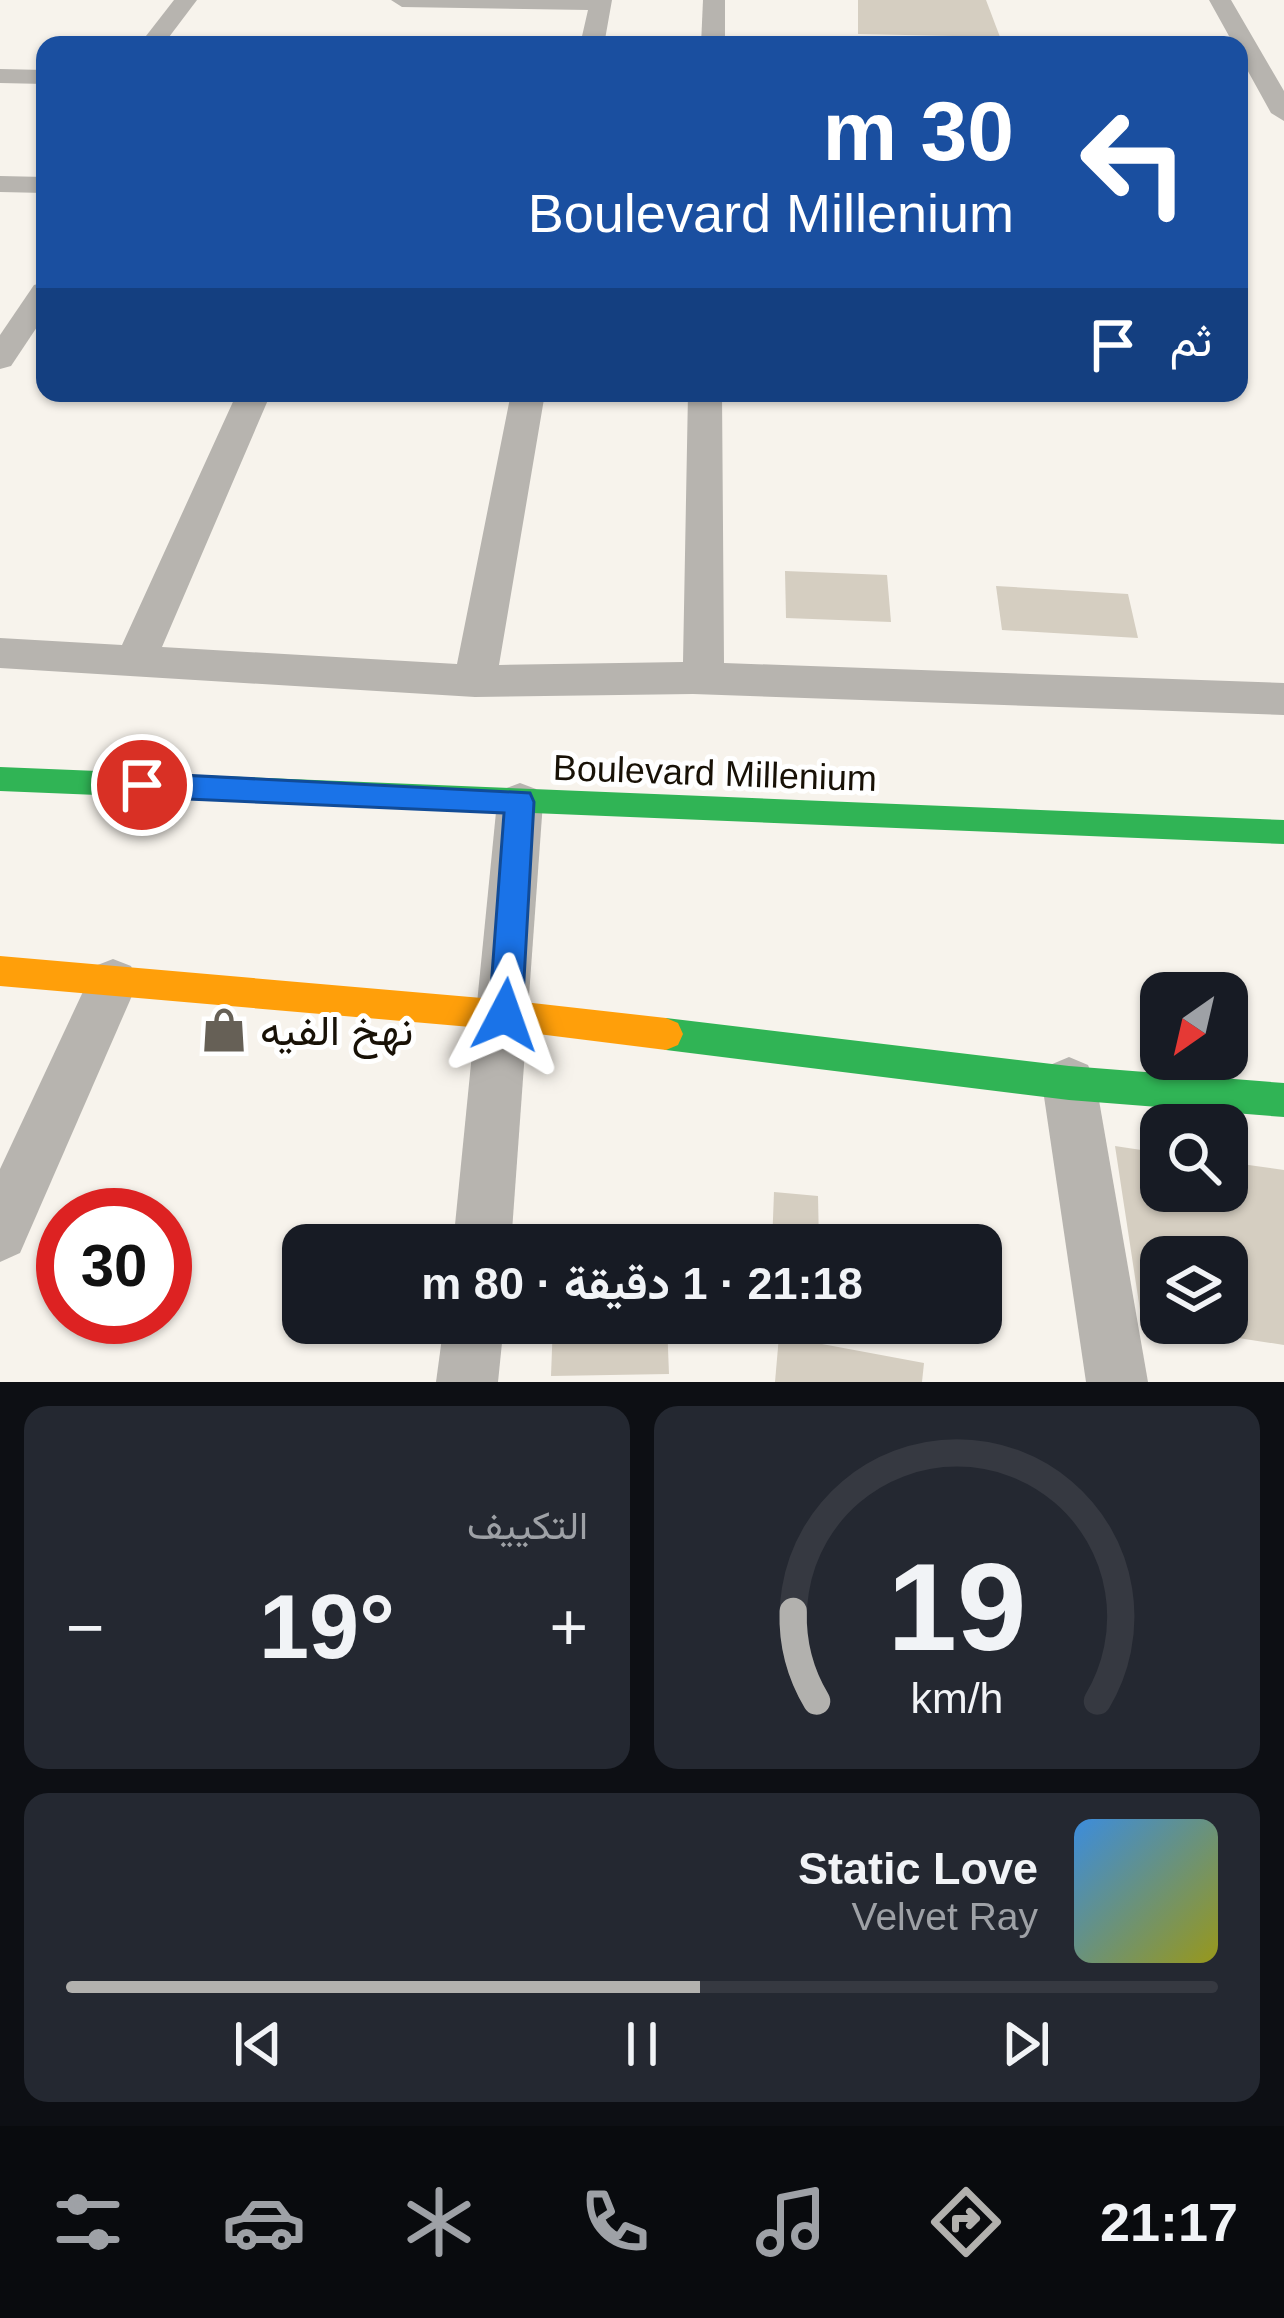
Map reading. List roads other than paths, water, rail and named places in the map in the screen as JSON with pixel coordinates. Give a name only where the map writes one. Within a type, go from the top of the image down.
[{"type":"main road","name":"Boulevard Millenium","points":[[0,779],[1284,832]]},
{"type":"main road","points":[[0,971],[505,1015],[1069,1083],[1284,1100]]},
{"type":"street","points":[[159,36],[186,0]]},
{"type":"street","points":[[401,0],[600,2],[594,36]]},
{"type":"street","points":[[712,36],[714,0]]},
{"type":"street","points":[[1220,0],[1240,36]]},
{"type":"street","points":[[1248,49],[1284,113]]},
{"type":"street","points":[[0,76],[36,77]]},
{"type":"street","points":[[0,184],[36,185]]},
{"type":"street","points":[[0,359],[36,305]]},
{"type":"street","points":[[137,658],[250,402]]},
{"type":"street","points":[[475,681],[526,402]]},
{"type":"street","points":[[703,679],[705,402]]},
{"type":"street","points":[[0,652],[475,681],[703,679],[1284,699]]},
{"type":"street","points":[[484,1224],[520,802]]},
{"type":"street","points":[[0,1233],[112,982]]},
{"type":"street","points":[[1069,1083],[1117,1382]]},
{"type":"street","points":[[467,1382],[471,1344]]},
{"type":"place","name":"نهخ الفيه","points":[[224,1030]]}]
